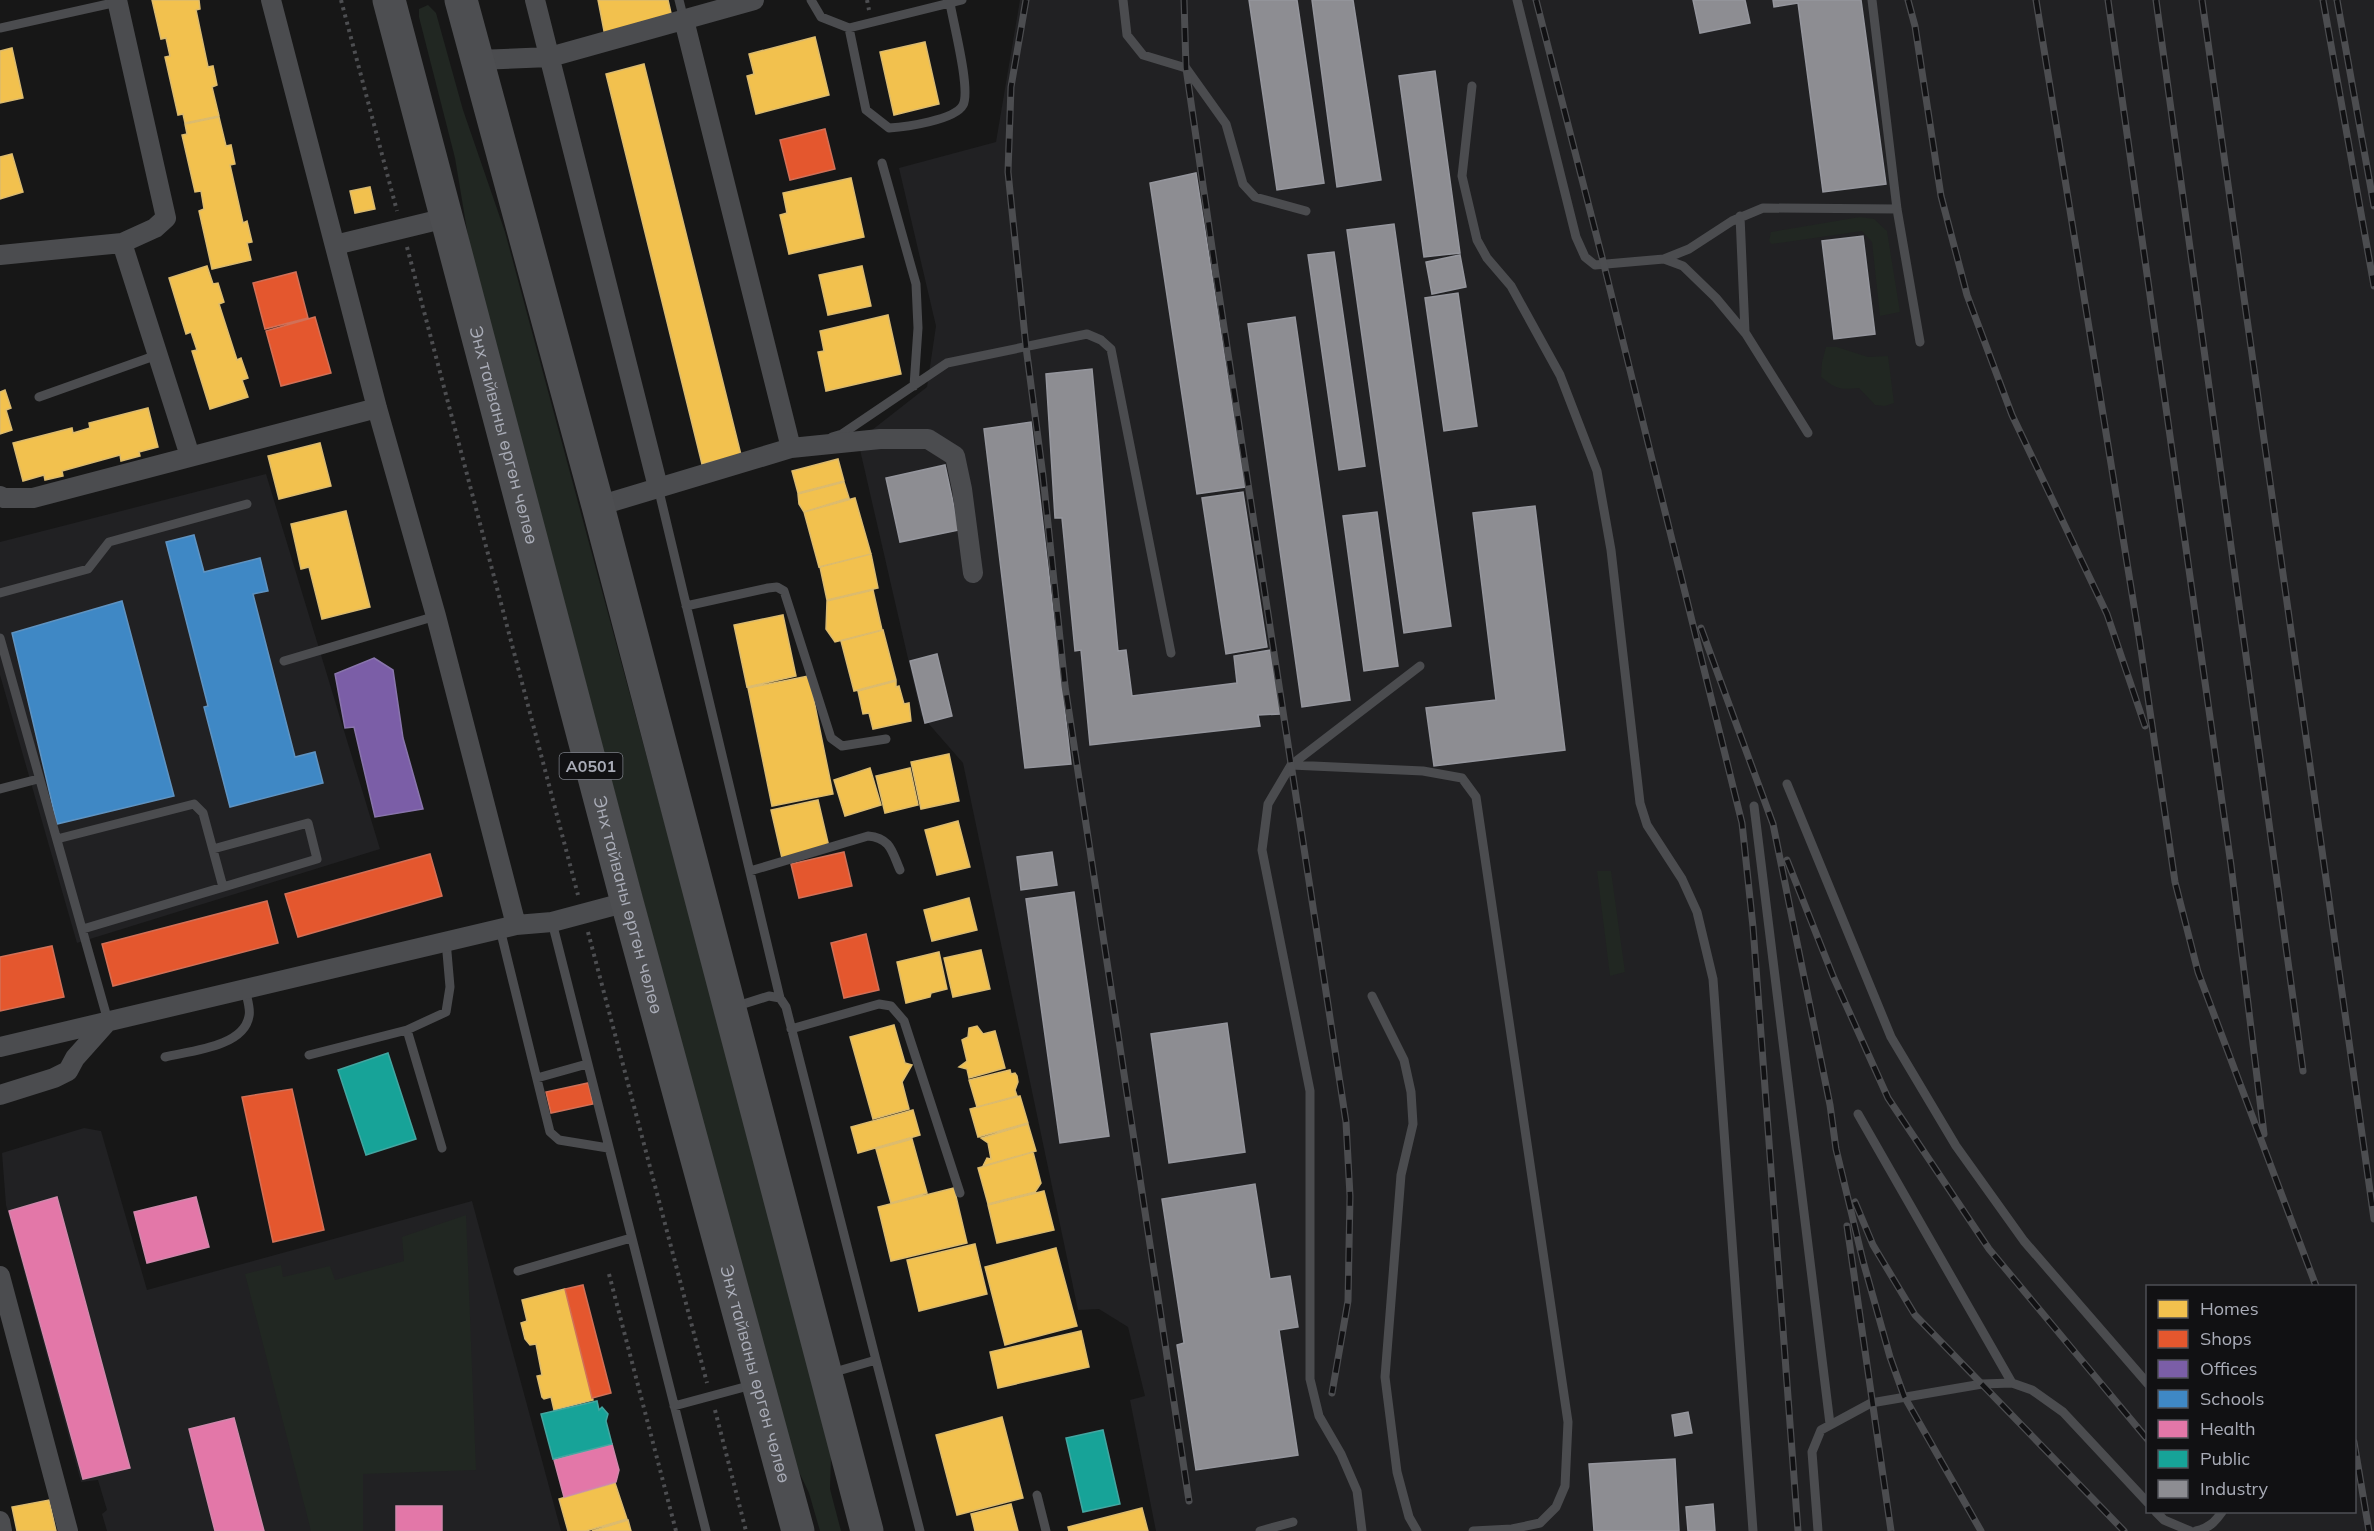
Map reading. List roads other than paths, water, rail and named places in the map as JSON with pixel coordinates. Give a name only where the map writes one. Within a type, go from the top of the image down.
[{"type":"highway","name":"Энх тайваны өргөн чөлөө","points":[[389,0],[627,902],[798,1531]]},
{"type":"highway","points":[[461,0],[598,506],[864,1527]]},
{"type":"street","points":[[271,0],[377,408],[436,616],[508,927]]},
{"type":"street","points":[[535,0],[658,487]]},
{"type":"street","points":[[477,60],[550,57],[754,0]]},
{"type":"street","points":[[0,255],[122,243],[155,228],[166,218],[117,1]]},
{"type":"street","points":[[684,20],[791,448]]},
{"type":"street","points":[[335,245],[446,218]]},
{"type":"street","points":[[122,243],[190,456]]},
{"type":"street","points":[[0,496],[33,498],[377,408]]},
{"type":"street","points":[[598,506],[791,448],[880,439],[928,438],[955,456],[963,489],[973,573]]},
{"type":"street","points":[[0,1047],[446,941],[508,927],[552,922],[627,902]]},
{"type":"street","points":[[0,1095],[54,1078],[68,1071],[75,1058],[108,1021]]},
{"type":"street","points":[[0,1276],[68,1531]]},
{"type":"street","points":[[0,1521],[2,1531]]},
{"type":"lane","points":[[679,0],[684,20]]},
{"type":"lane","points":[[811,0],[821,17],[849,28],[962,0]]},
{"type":"lane","points":[[1123,0],[1127,35],[1143,55],[1186,68],[1226,124],[1243,184],[1255,197],[1306,211]]},
{"type":"lane","points":[[1517,0],[1576,237],[1585,257],[1595,265],[1664,259],[1689,249],[1740,216],[1763,208],[1897,209]]},
{"type":"lane","points":[[1872,0],[1897,209],[1920,342]]},
{"type":"lane","points":[[0,28],[117,1]]},
{"type":"lane","points":[[849,28],[866,110],[889,128],[906,127],[953,114],[963,104],[965,86],[950,3]]},
{"type":"lane","points":[[1472,86],[1461,176],[1477,240],[1487,258],[1511,286],[1560,375],[1597,471],[1611,550],[1640,803],[1647,825],[1682,879],[1697,912],[1713,979],[1753,1531]]},
{"type":"lane","points":[[882,163],[916,284],[918,327],[914,386]]},
{"type":"lane","points":[[1740,216],[1745,332]]},
{"type":"lane","points":[[1664,259],[1683,266],[1716,298],[1745,332],[1808,433]]},
{"type":"lane","points":[[791,448],[842,434],[947,363],[1087,334],[1101,340],[1111,349],[1171,653]]},
{"type":"lane","points":[[39,397],[158,355]]},
{"type":"lane","points":[[658,487],[780,998],[786,1007],[920,1531]]},
{"type":"lane","points":[[0,593],[88,569],[109,542],[247,504]]},
{"type":"lane","points":[[686,606],[768,588],[777,587],[784,591],[831,738],[842,746],[886,739]]},
{"type":"lane","points":[[284,661],[436,616]]},
{"type":"lane","points":[[0,639],[108,1021]]},
{"type":"lane","points":[[1362,1531],[1357,1491],[1341,1454],[1319,1416],[1310,1379],[1310,1091],[1262,850],[1268,804],[1291,765],[1420,666]]},
{"type":"lane","points":[[1291,765],[1423,771],[1462,778],[1476,797],[1568,1422],[1565,1486],[1556,1507],[1539,1523],[1512,1529],[1473,1531]]},
{"type":"lane","points":[[0,789],[38,779]]},
{"type":"lane","points":[[1786,784],[1891,1037],[1950,1136],[2024,1241],[2146,1382]]},
{"type":"lane","points":[[57,839],[194,804],[203,813],[223,887]]},
{"type":"lane","points":[[1754,806],[1830,1424]]},
{"type":"lane","points":[[83,928],[317,859],[308,823],[213,849]]},
{"type":"lane","points":[[750,871],[868,836],[882,838],[887,842],[900,870]]},
{"type":"lane","points":[[552,922],[706,1531]]},
{"type":"lane","points":[[508,927],[537,1078],[550,1132],[559,1140],[608,1148]]},
{"type":"lane","points":[[309,1055],[406,1030],[446,1012],[450,987],[446,941]]},
{"type":"lane","points":[[165,1057],[228,1042],[244,1028],[249,1015],[245,988]]},
{"type":"lane","points":[[729,1009],[769,996],[780,998]]},
{"type":"lane","points":[[1372,996],[1404,1060],[1411,1092],[1413,1124],[1401,1175],[1385,1377],[1397,1472],[1409,1517],[1417,1531]]},
{"type":"lane","points":[[791,1029],[879,1004],[891,1006],[904,1021],[960,1193]]},
{"type":"lane","points":[[406,1030],[442,1148]]},
{"type":"lane","points":[[537,1078],[587,1064]]},
{"type":"lane","points":[[1858,1114],[2012,1383]]},
{"type":"lane","points":[[518,1271],[631,1238]]},
{"type":"lane","points":[[825,1374],[876,1360]]},
{"type":"lane","points":[[1818,1531],[1812,1452],[1821,1430],[1871,1403],[1982,1384],[2012,1383],[2032,1390],[2062,1412],[2146,1501]]},
{"type":"lane","points":[[674,1406],[757,1384]]},
{"type":"lane","points":[[1036,1496],[1046,1531]]},
{"type":"lane","points":[[2157,1513],[2164,1520],[2190,1531]]},
{"type":"lane","points":[[2196,1531],[2215,1523],[2221,1513]]},
{"type":"lane","points":[[1260,1531],[1293,1522]]},
{"type":"railway","points":[[1026,0],[1011,87],[1008,172],[1026,347],[1043,476],[1065,686],[1189,1501]]},
{"type":"railway","points":[[1184,0],[1186,68],[1346,1122],[1350,1196],[1348,1301],[1332,1393]]},
{"type":"railway","points":[[1536,0],[1742,823],[1753,927],[1798,1531]]},
{"type":"railway","points":[[1908,0],[1915,26],[1941,196],[1967,295],[2012,415],[2107,614],[2145,726]]},
{"type":"railway","points":[[2036,0],[2140,643],[2175,882],[2198,972],[2316,1285]]},
{"type":"railway","points":[[2108,0],[2231,865],[2264,1134]]},
{"type":"railway","points":[[2156,0],[2303,1071]]},
{"type":"railway","points":[[2202,0],[2374,1219]]},
{"type":"railway","points":[[2323,0],[2374,286]]},
{"type":"railway","points":[[2337,0],[2374,206]]},
{"type":"railway","points":[[1701,628],[1773,824],[1830,1105],[1836,1149],[1863,1261],[1890,1357],[1904,1396],[1981,1531]]},
{"type":"railway","points":[[1787,860],[1833,976],[1888,1098],[1989,1249],[2146,1438]]},
{"type":"railway","points":[[1855,1202],[1873,1245],[1915,1315],[2124,1531]]},
{"type":"railway","points":[[1847,1226],[1891,1531]]},
{"type":"railway","points":[[2356,1454],[2369,1531]]}]
